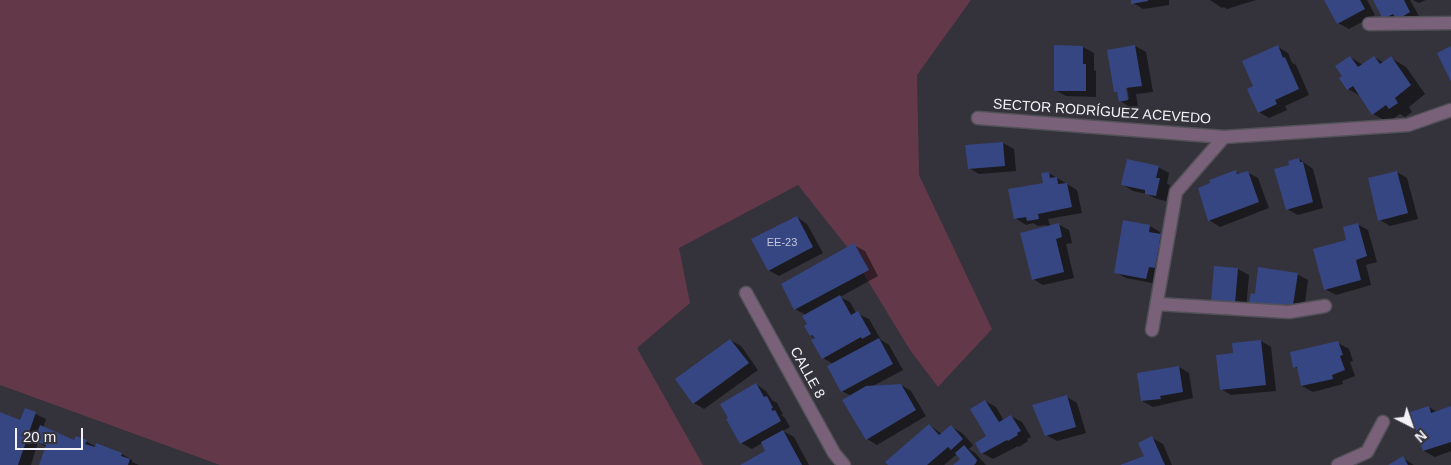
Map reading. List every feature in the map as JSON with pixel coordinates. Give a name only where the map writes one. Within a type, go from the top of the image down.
[{"type":"street","points":[[1369,24],[1451,23]]},
{"type":"street","name":"SECTOR RODRÍGUEZ ACEVEDO","points":[[978,118],[1224,137],[1408,125],[1451,110]]},
{"type":"street","name":"SECTOR RODRÍGUEZ ACEVEDO","points":[[1152,330],[1176,192],[1224,137]]},
{"type":"street","name":"CALLE 8","points":[[746,293],[834,453],[844,465]]},
{"type":"street","points":[[1157,304],[1289,312],[1325,306]]},
{"type":"street","points":[[1338,465],[1367,452],[1383,422]]},
{"type":"shaded area","points":[[0,0],[971,0],[917,75],[919,175],[992,329],[938,387],[910,350],[848,248],[798,185],[679,248],[690,303],[637,348],[703,465],[220,465],[0,385]]},
{"type":"building","points":[[1131,0],[1148,0],[1148,1],[1131,4]]},
{"type":"building","points":[[1324,0],[1360,0],[1365,9],[1337,24]]},
{"type":"building","points":[[1373,0],[1404,0],[1410,12],[1397,20],[1393,14],[1383,19]]},
{"type":"building","points":[[1054,45],[1083,46],[1083,64],[1086,64],[1086,91],[1054,91]]},
{"type":"building","points":[[1135,45],[1142,86],[1126,88],[1128,100],[1119,102],[1117,92],[1114,92],[1107,50]]},
{"type":"building","points":[[1278,45],[1299,89],[1275,100],[1277,104],[1258,113],[1247,89],[1253,86],[1242,61]]},
{"type":"building","points":[[1451,46],[1451,82],[1437,53]]},
{"type":"building","points":[[1350,56],[1358,67],[1374,56],[1380,64],[1391,56],[1411,85],[1395,98],[1398,103],[1389,109],[1386,105],[1372,115],[1353,86],[1347,90],[1339,78],[1342,76],[1335,66]]},
{"type":"building","points":[[1003,142],[1005,166],[968,169],[965,145]]},
{"type":"building","points":[[1299,158],[1300,162],[1303,162],[1313,202],[1286,210],[1274,169],[1289,165],[1288,161]]},
{"type":"building","points":[[1127,159],[1159,166],[1156,178],[1160,178],[1156,196],[1145,194],[1145,190],[1121,185]]},
{"type":"building","points":[[1236,170],[1237,174],[1248,171],[1259,202],[1208,221],[1198,188],[1210,183],[1209,180]]},
{"type":"building","points":[[1397,171],[1408,213],[1378,221],[1368,178]]},
{"type":"building","points":[[1049,172],[1050,178],[1057,177],[1058,184],[1067,183],[1072,207],[1038,214],[1039,219],[1027,221],[1026,217],[1014,219],[1008,189],[1043,183],[1041,173]]},
{"type":"building","points":[[797,216],[813,247],[768,271],[751,239]]},
{"type":"building","points":[[1123,220],[1150,225],[1149,232],[1161,234],[1155,268],[1149,267],[1146,279],[1114,273]]},
{"type":"building","points":[[1059,223],[1062,237],[1056,239],[1064,272],[1032,280],[1020,233]]},
{"type":"building","points":[[1358,223],[1367,256],[1356,260],[1361,280],[1324,290],[1313,249],[1346,240],[1343,227]]},
{"type":"building","points":[[854,243],[869,270],[794,310],[781,284]]},
{"type":"building","points":[[1214,266],[1238,268],[1235,304],[1211,302]]},
{"type":"building","points":[[1258,267],[1298,273],[1293,305],[1249,303],[1251,293],[1255,294]]},
{"type":"building","points":[[840,295],[851,315],[858,311],[871,334],[862,339],[861,337],[822,359],[811,340],[815,338],[812,335],[810,336],[804,326],[807,324],[802,316]]},
{"type":"building","points":[[879,338],[893,364],[841,392],[827,366]]},
{"type":"building","points":[[730,339],[749,363],[693,404],[675,379]]},
{"type":"building","points":[[1261,340],[1266,385],[1220,390],[1216,355],[1233,353],[1232,343]]},
{"type":"building","points":[[1338,341],[1343,355],[1340,356],[1345,370],[1332,375],[1333,379],[1301,386],[1297,367],[1293,368],[1290,352]]},
{"type":"building","points":[[1179,366],[1183,392],[1160,396],[1161,399],[1141,401],[1137,373]]},
{"type":"building","points":[[756,383],[764,397],[767,396],[773,408],[771,409],[775,410],[781,421],[740,444],[720,404]]},
{"type":"building","points":[[901,384],[916,410],[866,440],[842,400],[866,386]]},
{"type":"building","points":[[1067,395],[1076,427],[1045,436],[1032,405]]},
{"type":"building","points":[[985,400],[999,422],[1011,415],[1021,431],[1008,441],[981,454],[975,443],[986,436],[970,409]]},
{"type":"building","points":[[1429,406],[1431,413],[1451,406],[1451,442],[1423,451],[1410,412]]},
{"type":"building","points":[[25,408],[36,412],[18,465],[0,465],[0,412],[20,420]]},
{"type":"building","points":[[929,424],[939,435],[951,425],[963,439],[951,450],[948,447],[927,465],[888,465],[885,462]]},
{"type":"building","points":[[40,425],[74,440],[76,436],[87,440],[85,444],[95,447],[96,443],[122,453],[121,456],[130,459],[128,465],[39,465],[46,445],[34,441]]},
{"type":"building","points":[[783,430],[802,465],[740,465],[765,451],[761,442]]},
{"type":"building","points":[[1152,436],[1165,465],[1120,465],[1144,456],[1138,443]]},
{"type":"building","points":[[964,445],[977,460],[976,463],[974,465],[953,465],[960,459],[955,453]]},
{"type":"building","points":[[1403,456],[1408,465],[1388,465]]}]
